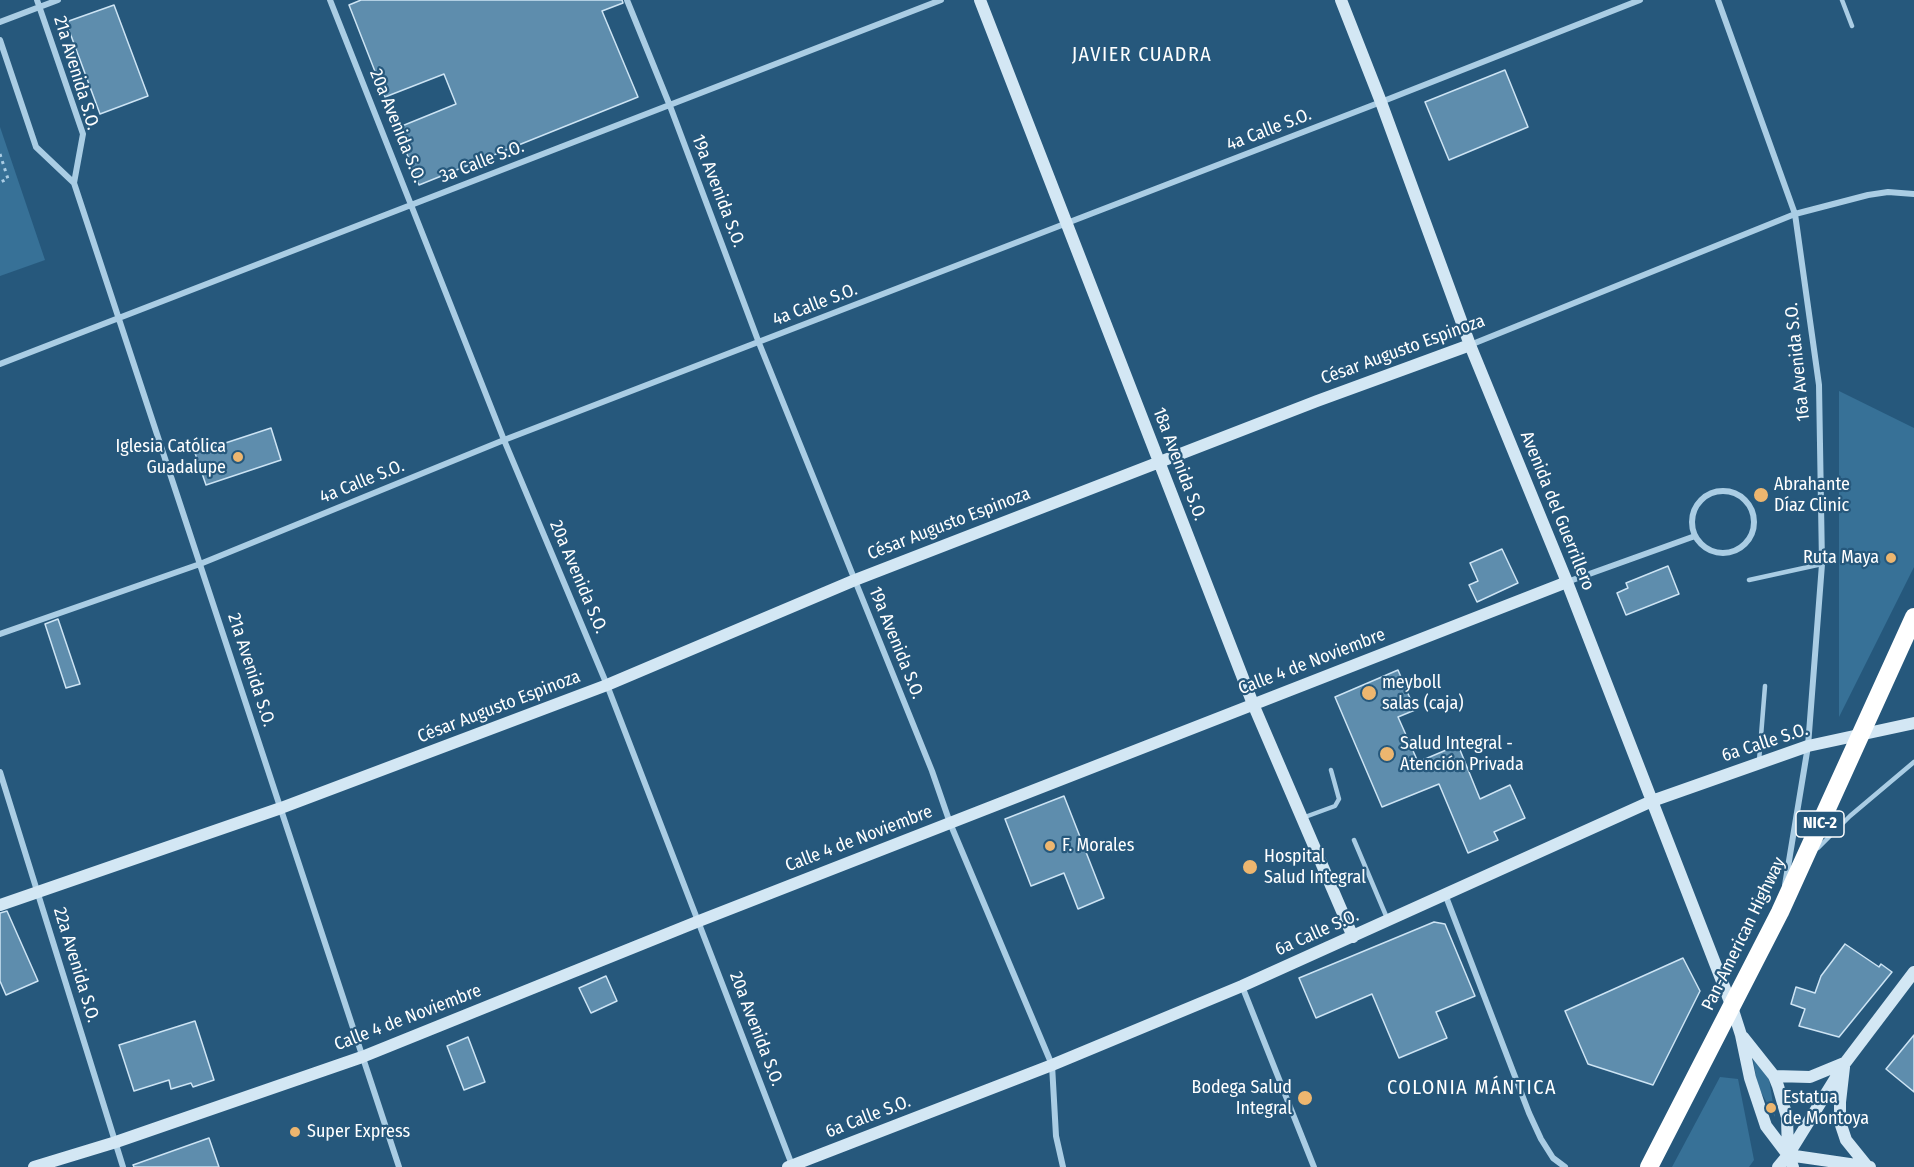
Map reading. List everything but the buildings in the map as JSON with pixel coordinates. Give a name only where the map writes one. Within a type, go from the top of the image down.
[{"type":"highway","name":"Pan-American Highway","points":[[1649,1167],[1780,912],[1914,617]]},
{"type":"street","name":"21a Avenida S.O.","points":[[37,0],[83,134],[74,183]]},
{"type":"street","points":[[0,22],[57,0]]},
{"type":"street","name":"20a Avenida S.O.","points":[[330,0],[504,440],[607,685],[791,1167]]},
{"type":"street","name":"19a Avenida S.O.","points":[[627,0],[670,106],[759,343],[932,771],[950,823],[1052,1065],[1056,1136],[1063,1167]]},
{"type":"street","name":"3a Calle S.O.","points":[[0,364],[941,0]]},
{"type":"street","name":"18a Avenida S.O.","points":[[980,0],[1253,704],[1353,937]]},
{"type":"street","name":"Avenida del Guerrillero","points":[[1341,0],[1470,345],[1567,582],[1732,1007],[1741,1035],[1750,1078],[1766,1126],[1790,1161]]},
{"type":"street","name":"4a Calle S.O.","points":[[0,634],[200,564],[504,440],[1640,0]]},
{"type":"street","name":"16a Avenida S.O.","points":[[1718,0],[1795,214],[1819,385],[1822,564],[1809,746],[1780,912]]},
{"type":"street","name":"21a Avenida S.O.","points":[[0,40],[36,147],[74,183],[399,1167]]},
{"type":"street","name":"César Augusto Espinoza","points":[[0,905],[281,808],[607,685],[855,580],[1317,401],[1470,345],[1795,214],[1868,195],[1888,192],[1914,194]]},
{"type":"street","points":[[1732,491],[1749,503],[1755,523],[1747,542],[1739,549],[1730,553],[1719,553],[1709,550],[1695,536],[1692,516],[1702,498],[1711,492],[1732,491]]},
{"type":"street","name":"Calle 4 de Noviembre","points":[[34,1167],[116,1142],[362,1057],[699,921],[1253,704],[1567,582],[1695,536]]},
{"type":"street","name":"6a Calle S.O.","points":[[791,1167],[1052,1065],[1242,986],[1652,801],[1809,746],[1914,723]]},
{"type":"street","name":"22a Avenida S.O.","points":[[0,772],[123,1167]]},
{"type":"street","points":[[1445,893],[1528,1113],[1553,1158],[1565,1167]]},
{"type":"street","points":[[1790,1161],[1845,1063],[1914,972]]},
{"type":"street","points":[[1242,986],[1314,1167]]},
{"type":"street","name":"Avenida del Guerrillero","points":[[1741,1035],[1774,1076],[1787,1117],[1790,1161]]},
{"type":"street","points":[[1774,1076],[1810,1077],[1845,1063]]},
{"type":"street","points":[[1845,1063],[1840,1122],[1846,1140],[1867,1166]]},
{"type":"street","points":[[1778,1167],[1790,1161],[1873,1167]]},
{"type":"lane","points":[[1842,0],[1852,26]]},
{"type":"lane","points":[[1749,580],[1822,564]]},
{"type":"lane","points":[[1759,763],[1765,686]]},
{"type":"lane","points":[[1803,862],[1850,816],[1914,762]]},
{"type":"lane","points":[[1302,818],[1335,806],[1339,799],[1331,770]]},
{"type":"lane","points":[[1354,840],[1388,920]]},
{"type":"path","points":[[0,154],[8,179],[0,182]]},
{"type":"shaded area","points":[[0,127],[45,260],[0,276]]},
{"type":"shaded area","points":[[1839,391],[1914,428],[1914,567],[1839,717]]},
{"type":"shaded area","points":[[1753,1059],[1769,1078],[1775,1117],[1758,1087]]},
{"type":"shaded area","points":[[1720,1077],[1738,1079],[1754,1160],[1749,1167],[1672,1167]]},
{"type":"place","name":"Iglesia Católica Guadalupe","points":[[238,457]]},
{"type":"place","name":"Abrahante Díaz Clinic","points":[[1761,495]]},
{"type":"place","name":"Ruta Maya","points":[[1891,558]]},
{"type":"place","name":"meyboll salas (caja)","points":[[1369,693]]},
{"type":"place","name":"Salud Integral - Atención Privada","points":[[1387,754]]},
{"type":"place","name":"F. Morales","points":[[1050,846]]},
{"type":"place","name":"Hospital Salud Integral","points":[[1250,867]]},
{"type":"place","name":"Bodega Salud Integral","points":[[1305,1098]]},
{"type":"place","name":"Estatua de Montoya","points":[[1771,1108]]},
{"type":"place","name":"Super Express","points":[[295,1132]]},
{"type":"district","name":"JAVIER CUADRA","points":[[1142,55]]},
{"type":"district","name":"COLONIA MÁNTICA","points":[[1472,1088]]}]
